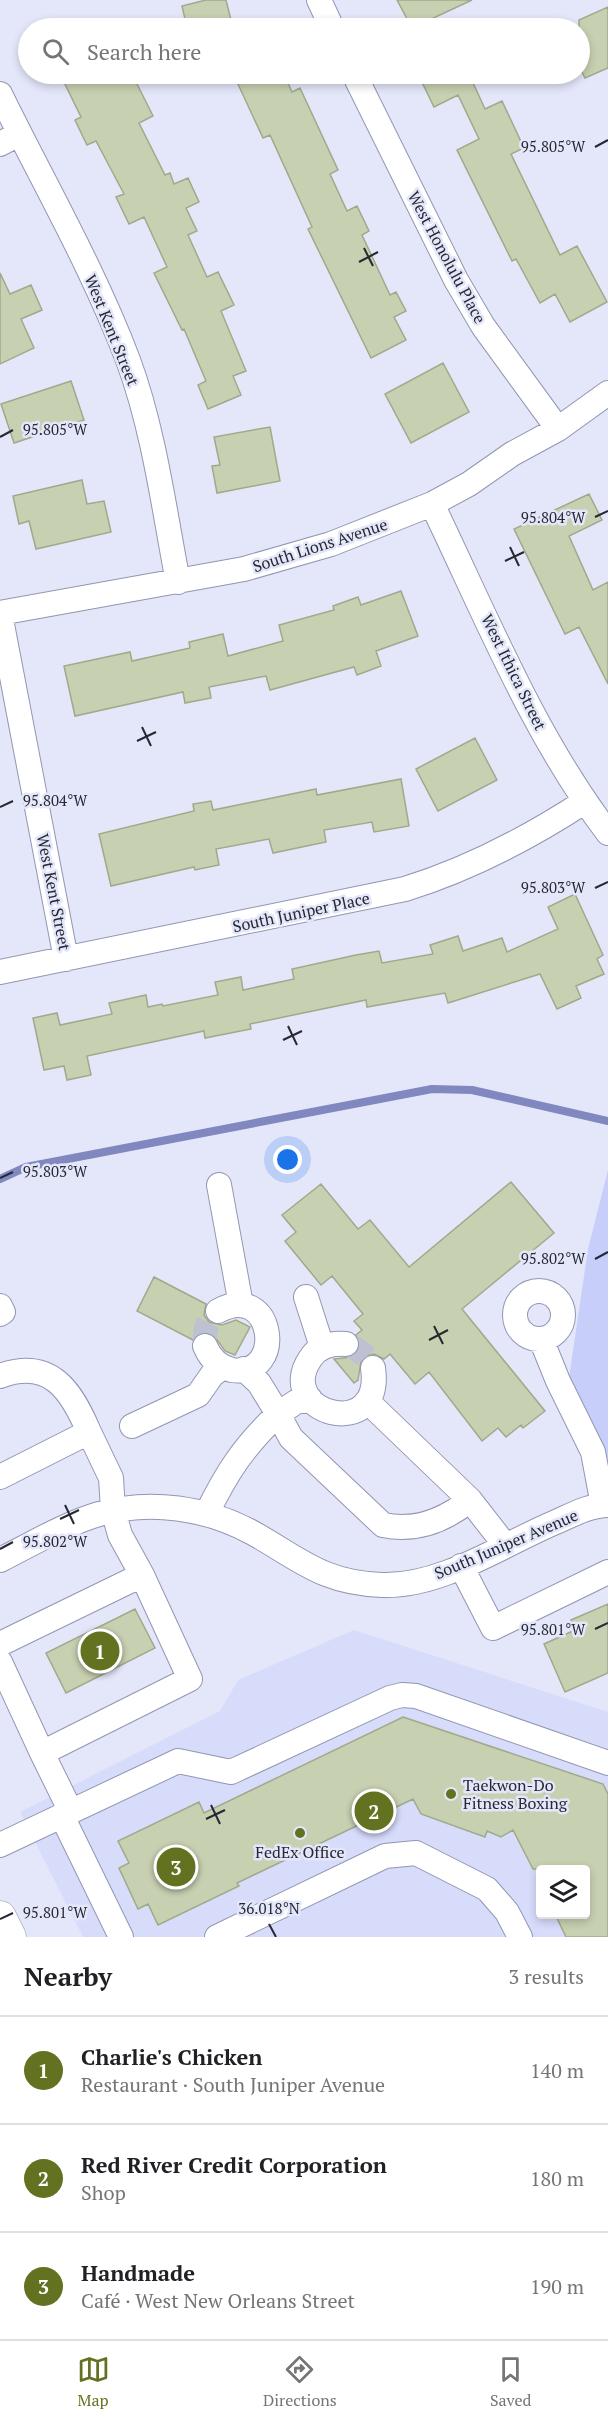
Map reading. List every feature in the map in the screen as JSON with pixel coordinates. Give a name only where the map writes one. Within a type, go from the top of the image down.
[{"type":"main road","points":[[0,1917],[10,1937]]},
{"type":"street","points":[[319,0],[328,18]]},
{"type":"street","name":"West Honolulu Place","points":[[359,84],[456,280],[483,326],[558,429]]},
{"type":"street","name":"West Kent Street","points":[[0,94],[10,139],[105,304],[129,363],[146,422],[178,582]]},
{"type":"street","name":"South Lions Avenue","points":[[0,613],[244,569],[331,544],[432,504],[469,484],[512,454],[558,429],[608,393]]},
{"type":"street","name":"West Ithica Street","points":[[432,504],[522,692],[552,749],[584,802],[608,833]]},
{"type":"street","name":"West Kent Street","points":[[0,613],[66,959]]},
{"type":"street","name":"South Juniper Place","points":[[0,972],[405,890],[458,872],[494,855],[541,830],[584,802]]},
{"type":"street","points":[[132,1426],[198,1395],[212,1376],[233,1368],[254,1365],[267,1348],[269,1336],[267,1325],[261,1316],[252,1309],[230,1308],[219,1185]]},
{"type":"street","points":[[306,1297],[322,1347]]},
{"type":"street","points":[[542,1339],[558,1381],[593,1452],[606,1505]]},
{"type":"street","points":[[346,1344],[330,1344],[322,1347],[312,1355],[306,1365],[303,1377],[305,1389],[318,1408],[338,1415],[359,1409],[367,1401],[372,1391],[375,1379],[373,1368]]},
{"type":"street","points":[[205,1346],[214,1361],[233,1368],[259,1383],[291,1438],[383,1525],[397,1528],[434,1521],[452,1514],[470,1500]]},
{"type":"street","points":[[0,1376],[23,1371],[38,1373],[54,1379],[69,1391],[111,1478],[113,1510],[120,1535],[142,1575],[190,1679],[42,1753]]},
{"type":"street","points":[[207,1513],[235,1460],[256,1435],[278,1414],[296,1402],[310,1399]]},
{"type":"street","points":[[367,1401],[470,1500],[505,1545]]},
{"type":"street","points":[[0,1477],[89,1432]]},
{"type":"street","name":"South Juniper Avenue","points":[[0,1560],[80,1521],[113,1510],[147,1506],[207,1513],[254,1533],[319,1573],[348,1581],[383,1585],[417,1581],[461,1566],[580,1512],[606,1505]]},
{"type":"street","points":[[461,1566],[493,1628],[608,1572]]},
{"type":"street","points":[[0,1644],[142,1575]]},
{"type":"street","points":[[0,1662],[121,1937]]},
{"type":"street","points":[[0,1845],[178,1761],[231,1772],[390,1698],[402,1695],[416,1696],[608,1763]]},
{"type":"street","points":[[217,1937],[385,1856],[416,1853],[488,1889],[507,1912],[520,1937]]},
{"type":"shaded area","points":[[608,1170],[608,1466],[569,1378],[588,1249]]},
{"type":"shaded area","points":[[354,1630],[608,1712],[608,1937],[83,1937],[20,1812],[220,1711],[238,1680]]},
{"type":"building","points":[[206,0],[226,0],[230,18],[185,18],[182,6]]},
{"type":"building","points":[[397,0],[472,0],[433,18],[407,18]]},
{"type":"building","points":[[608,7],[608,68],[590,76],[590,18],[583,18]]},
{"type":"building","points":[[65,84],[137,84],[153,116],[139,123],[165,175],[170,173],[174,184],[188,178],[199,202],[186,208],[197,231],[188,235],[207,277],[218,272],[234,305],[221,311],[246,371],[233,376],[241,395],[208,409],[198,385],[206,381],[184,329],[182,330],[154,273],[167,267],[144,217],[129,224],[116,197],[124,194],[96,141],[87,145],[75,120],[81,117]]},
{"type":"building","points":[[238,84],[288,84],[292,92],[300,88],[338,170],[330,174],[347,211],[357,206],[369,231],[362,235],[390,295],[396,292],[406,311],[394,317],[406,340],[371,358],[308,229],[312,227],[270,135],[263,138]]},
{"type":"building","points":[[423,84],[474,84],[485,109],[502,101],[524,148],[511,154],[560,255],[577,246],[607,302],[570,322],[555,294],[540,303],[516,259],[512,261],[457,150],[479,139],[458,95],[434,107]]},
{"type":"building","points":[[0,273],[10,294],[31,285],[42,310],[21,319],[34,348],[0,364]]},
{"type":"building","points":[[443,363],[469,412],[411,443],[385,394]]},
{"type":"building","points":[[71,381],[84,420],[14,443],[1,404]]},
{"type":"building","points":[[270,427],[280,481],[217,493],[212,466],[220,465],[214,437]]},
{"type":"building","points":[[82,480],[87,504],[104,501],[111,532],[36,549],[29,521],[19,524],[13,496]]},
{"type":"building","points":[[589,494],[602,520],[569,536],[593,590],[608,582],[608,684],[579,627],[565,634],[514,529]]},
{"type":"building","points":[[401,591],[418,636],[376,651],[381,666],[357,675],[354,667],[270,690],[266,676],[209,687],[211,698],[185,703],[183,692],[75,716],[64,666],[130,652],[132,661],[190,648],[189,642],[223,634],[228,656],[283,641],[279,625],[334,610],[333,606],[358,597],[361,605]]},
{"type":"building","points":[[475,738],[497,780],[438,811],[416,769]]},
{"type":"building","points":[[401,779],[409,826],[374,832],[372,822],[324,830],[326,842],[273,853],[269,839],[216,849],[219,865],[195,870],[194,867],[111,886],[99,834],[194,811],[193,804],[211,801],[213,810],[316,789],[317,795]]},
{"type":"building","points":[[575,894],[603,955],[597,959],[604,974],[576,986],[581,998],[557,1009],[540,974],[448,1003],[445,993],[367,1007],[366,1000],[250,1024],[251,1029],[205,1038],[204,1031],[87,1056],[91,1075],[67,1080],[64,1066],[44,1070],[33,1018],[57,1013],[60,1025],[112,1014],[109,1003],[146,995],[148,1007],[162,1004],[163,1006],[218,995],[215,982],[241,977],[243,990],[294,979],[292,969],[379,951],[382,963],[433,954],[430,945],[458,936],[463,951],[502,938],[507,952],[558,929],[548,907]]},
{"type":"building","points":[[511,1182],[554,1233],[462,1309],[545,1411],[523,1428],[521,1425],[506,1437],[498,1428],[482,1441],[429,1372],[415,1384],[390,1354],[384,1359],[374,1354],[366,1356],[361,1361],[358,1380],[354,1383],[334,1359],[352,1357],[358,1352],[360,1344],[356,1335],[362,1330],[354,1321],[363,1314],[332,1276],[321,1285],[285,1241],[296,1232],[282,1215],[321,1184],[358,1229],[370,1220],[409,1267]]},
{"type":"building","points":[[154,1277],[206,1304],[204,1315],[209,1322],[222,1325],[236,1320],[250,1327],[235,1355],[225,1351],[213,1334],[199,1333],[193,1340],[137,1311]]},
{"type":"building","points":[[608,1604],[608,1673],[565,1692],[544,1644],[575,1630],[571,1620]]},
{"type":"building","points":[[135,1609],[155,1648],[66,1693],[46,1653]]},
{"type":"building","points":[[403,1717],[603,1784],[608,1794],[608,1937],[566,1937],[557,1919],[590,1919],[590,1865],[536,1865],[536,1869],[533,1869],[513,1830],[501,1837],[487,1831],[485,1837],[421,1814],[413,1799],[237,1883],[239,1886],[158,1925],[148,1904],[138,1909],[119,1868],[129,1863],[118,1841],[199,1802],[204,1813]]},
{"type":"waterway","points":[[0,1179],[26,1167],[432,1089],[472,1090],[608,1121]]},
{"type":"tunnel","points":[[205,1346],[207,1327],[211,1318],[218,1311]]},
{"type":"tunnel","points":[[346,1344],[362,1353],[373,1368]]},
{"type":"place","name":"Charlie's Chicken","points":[[100,1651]]},
{"type":"place","name":"Taekwon-Do Fitness Boxing","points":[[451,1794]]},
{"type":"place","name":"Red River Credit Corporation","points":[[374,1811]]},
{"type":"place","name":"FedEx Office","points":[[300,1833]]},
{"type":"place","name":"Handmade","points":[[176,1867]]}]
